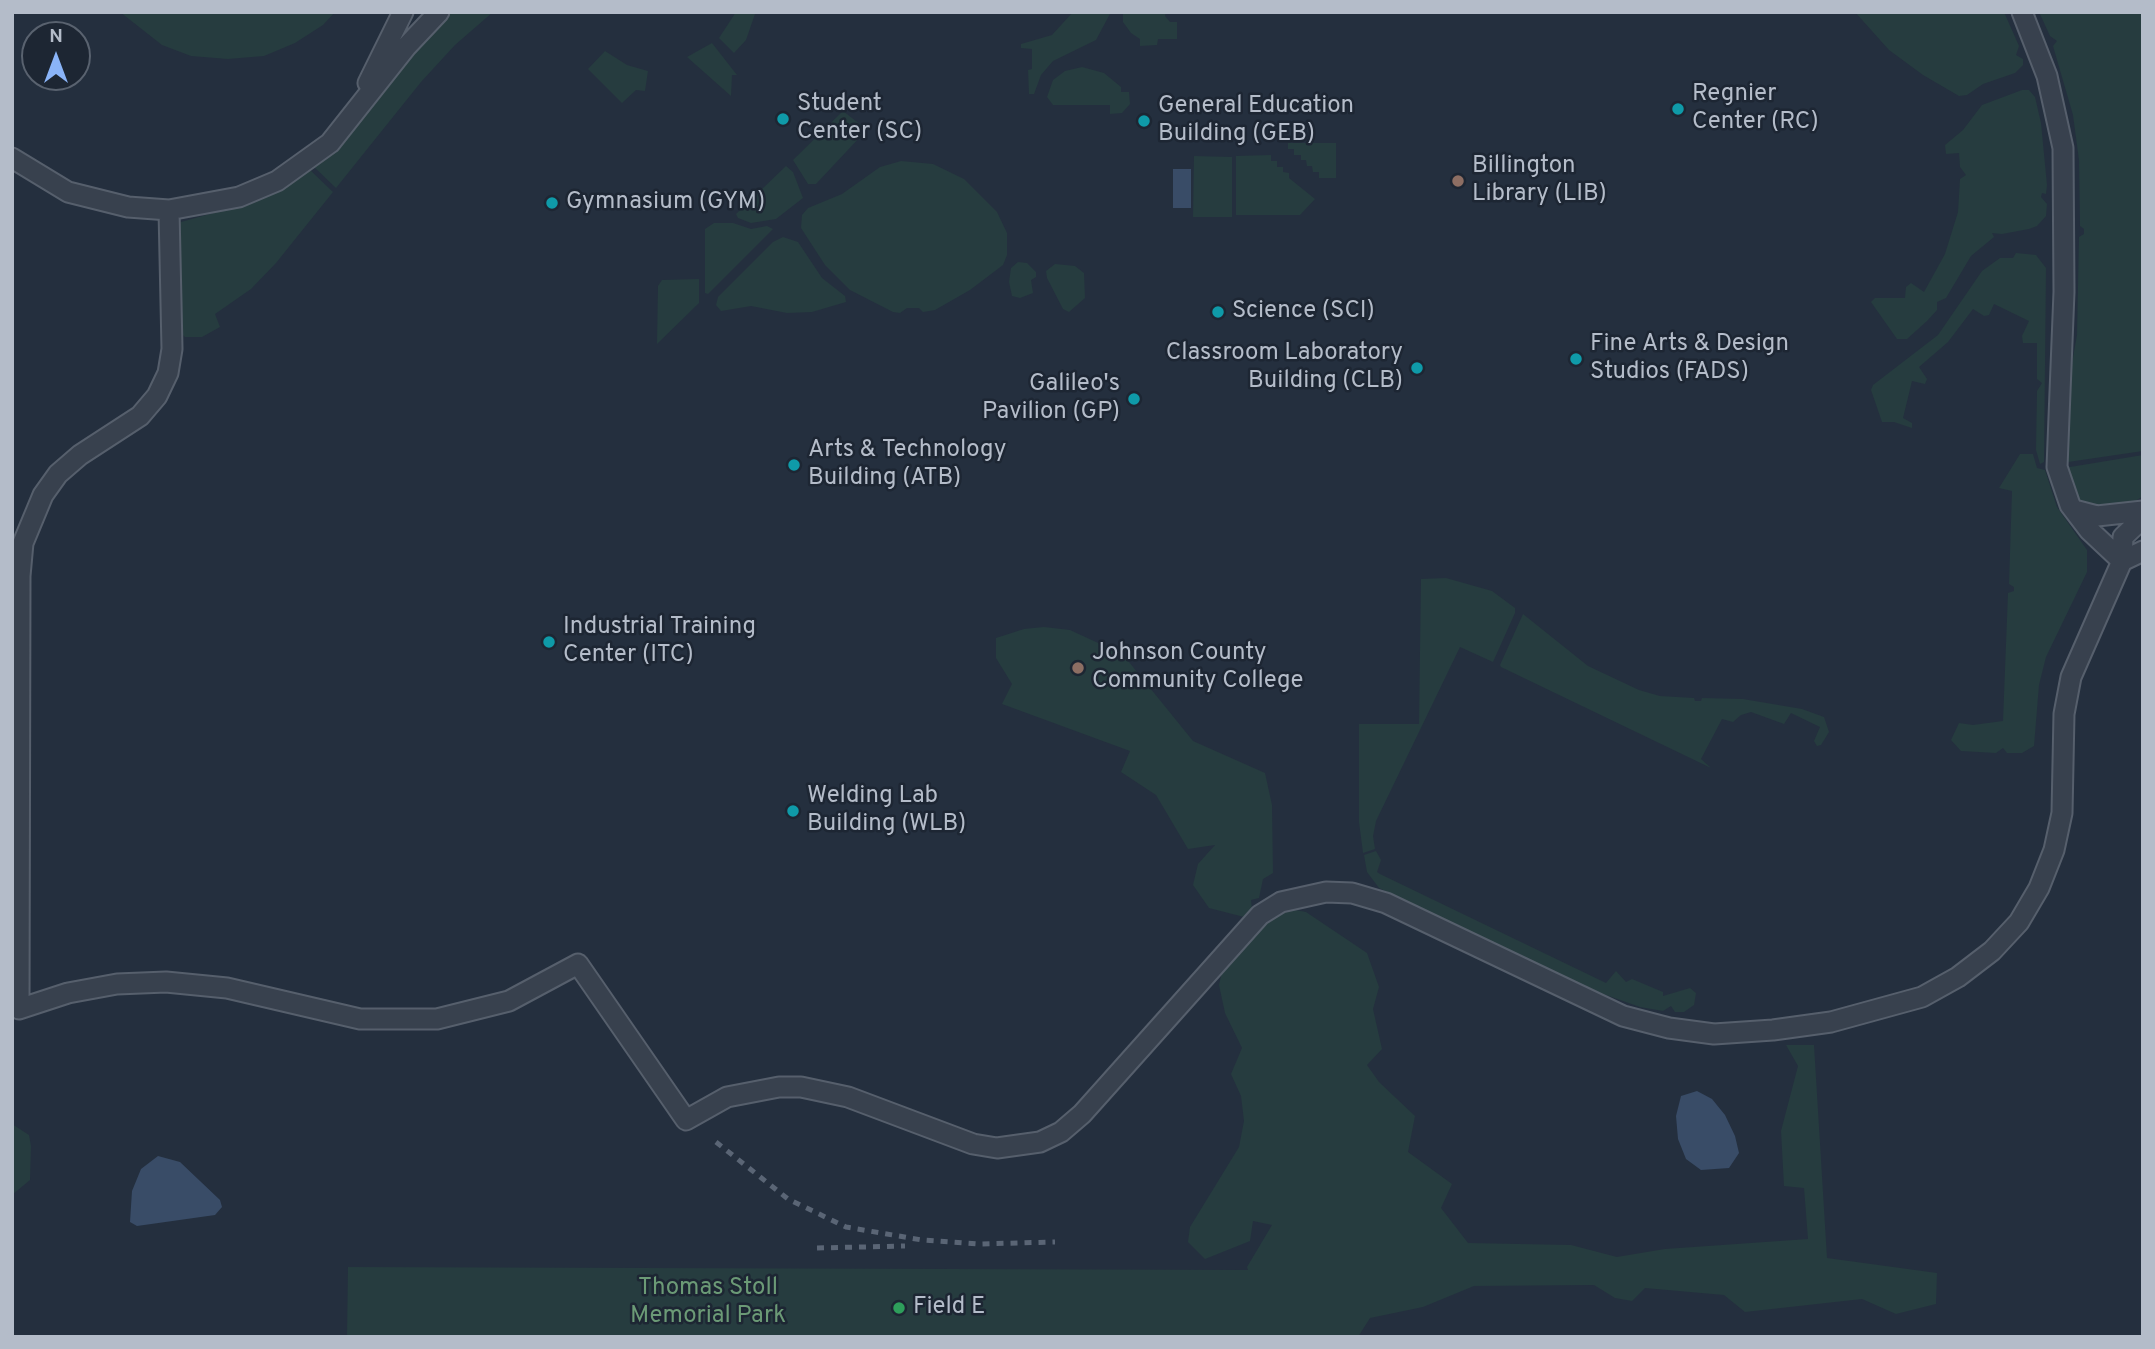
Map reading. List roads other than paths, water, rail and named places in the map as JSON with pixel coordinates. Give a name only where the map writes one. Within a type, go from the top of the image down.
[{"type":"street","points":[[350,120],[403,12]]},
{"type":"street","points":[[12,158],[68,192],[128,207],[170,210],[239,197],[277,181],[323,149],[350,120],[406,47],[439,12]]},
{"type":"street","points":[[2022,12],[2047,76],[2063,148],[2064,292],[2057,467],[2063,488],[2074,510],[2089,530],[2122,561]]},
{"type":"street","points":[[170,210],[172,349],[168,373],[157,396],[139,416],[80,455],[58,474],[43,495],[23,543],[20,576],[19,1009],[68,993],[117,984],[166,982],[227,988],[360,1019],[425,1020],[463,1014],[509,1001],[578,964],[685,1120],[727,1097],[779,1087],[801,1087],[848,1097],[973,1144],[998,1148],[1040,1142],[1061,1132],[1082,1114],[1244,930],[1281,902],[1303,895],[1352,893],[1386,903],[1623,1016],[1669,1028],[1714,1034],[1831,1022],[1922,997],[1958,978],[1984,958],[2019,922],[2039,888],[2054,850],[2062,813],[2064,714],[2071,677],[2122,561],[2123,537],[2143,518]]},
{"type":"street","points":[[2074,510],[2097,516],[2143,511]]},
{"type":"street","points":[[2122,561],[2143,551]]},
{"type":"water","points":[[1173,169],[1191,169],[1191,208],[1173,208]]},
{"type":"water","points":[[1697,1091],[1712,1099],[1725,1115],[1735,1136],[1739,1153],[1729,1168],[1701,1170],[1686,1159],[1678,1139],[1676,1116],[1681,1096]]},
{"type":"water","points":[[158,1156],[180,1162],[220,1200],[222,1207],[215,1215],[137,1226],[130,1222],[132,1191],[141,1169]]},
{"type":"railway","points":[[716,1142],[788,1199],[846,1227],[922,1240],[979,1244],[1055,1242]]},
{"type":"railway","points":[[817,1248],[905,1246]]},
{"type":"place","name":"Regnier Center (RC)","points":[[1678,109]]},
{"type":"place","name":"Student Center (SC)","points":[[783,119]]},
{"type":"place","name":"General Education Building (GEB)","points":[[1144,121]]},
{"type":"place","name":"Billington Library (LIB)","points":[[1458,181]]},
{"type":"place","name":"Gymnasium (GYM)","points":[[552,203]]},
{"type":"place","name":"Science (SCI)","points":[[1218,312]]},
{"type":"place","name":"Fine Arts & Design Studios (FADS)","points":[[1576,359]]},
{"type":"place","name":"Classroom Laboratory Building (CLB)","points":[[1417,368]]},
{"type":"place","name":"Galileo's Pavilion (GP)","points":[[1134,399]]},
{"type":"place","name":"Arts & Technology Building (ATB)","points":[[794,465]]},
{"type":"place","name":"Industrial Training Center (ITC)","points":[[549,642]]},
{"type":"place","name":"Johnson County Community College","points":[[1078,668]]},
{"type":"place","name":"Welding Lab Building (WLB)","points":[[793,811]]},
{"type":"place","name":"Field E","points":[[899,1308]]},
{"type":"park label","name":"Thomas Stoll Memorial Park","points":[[708,1303]]}]
